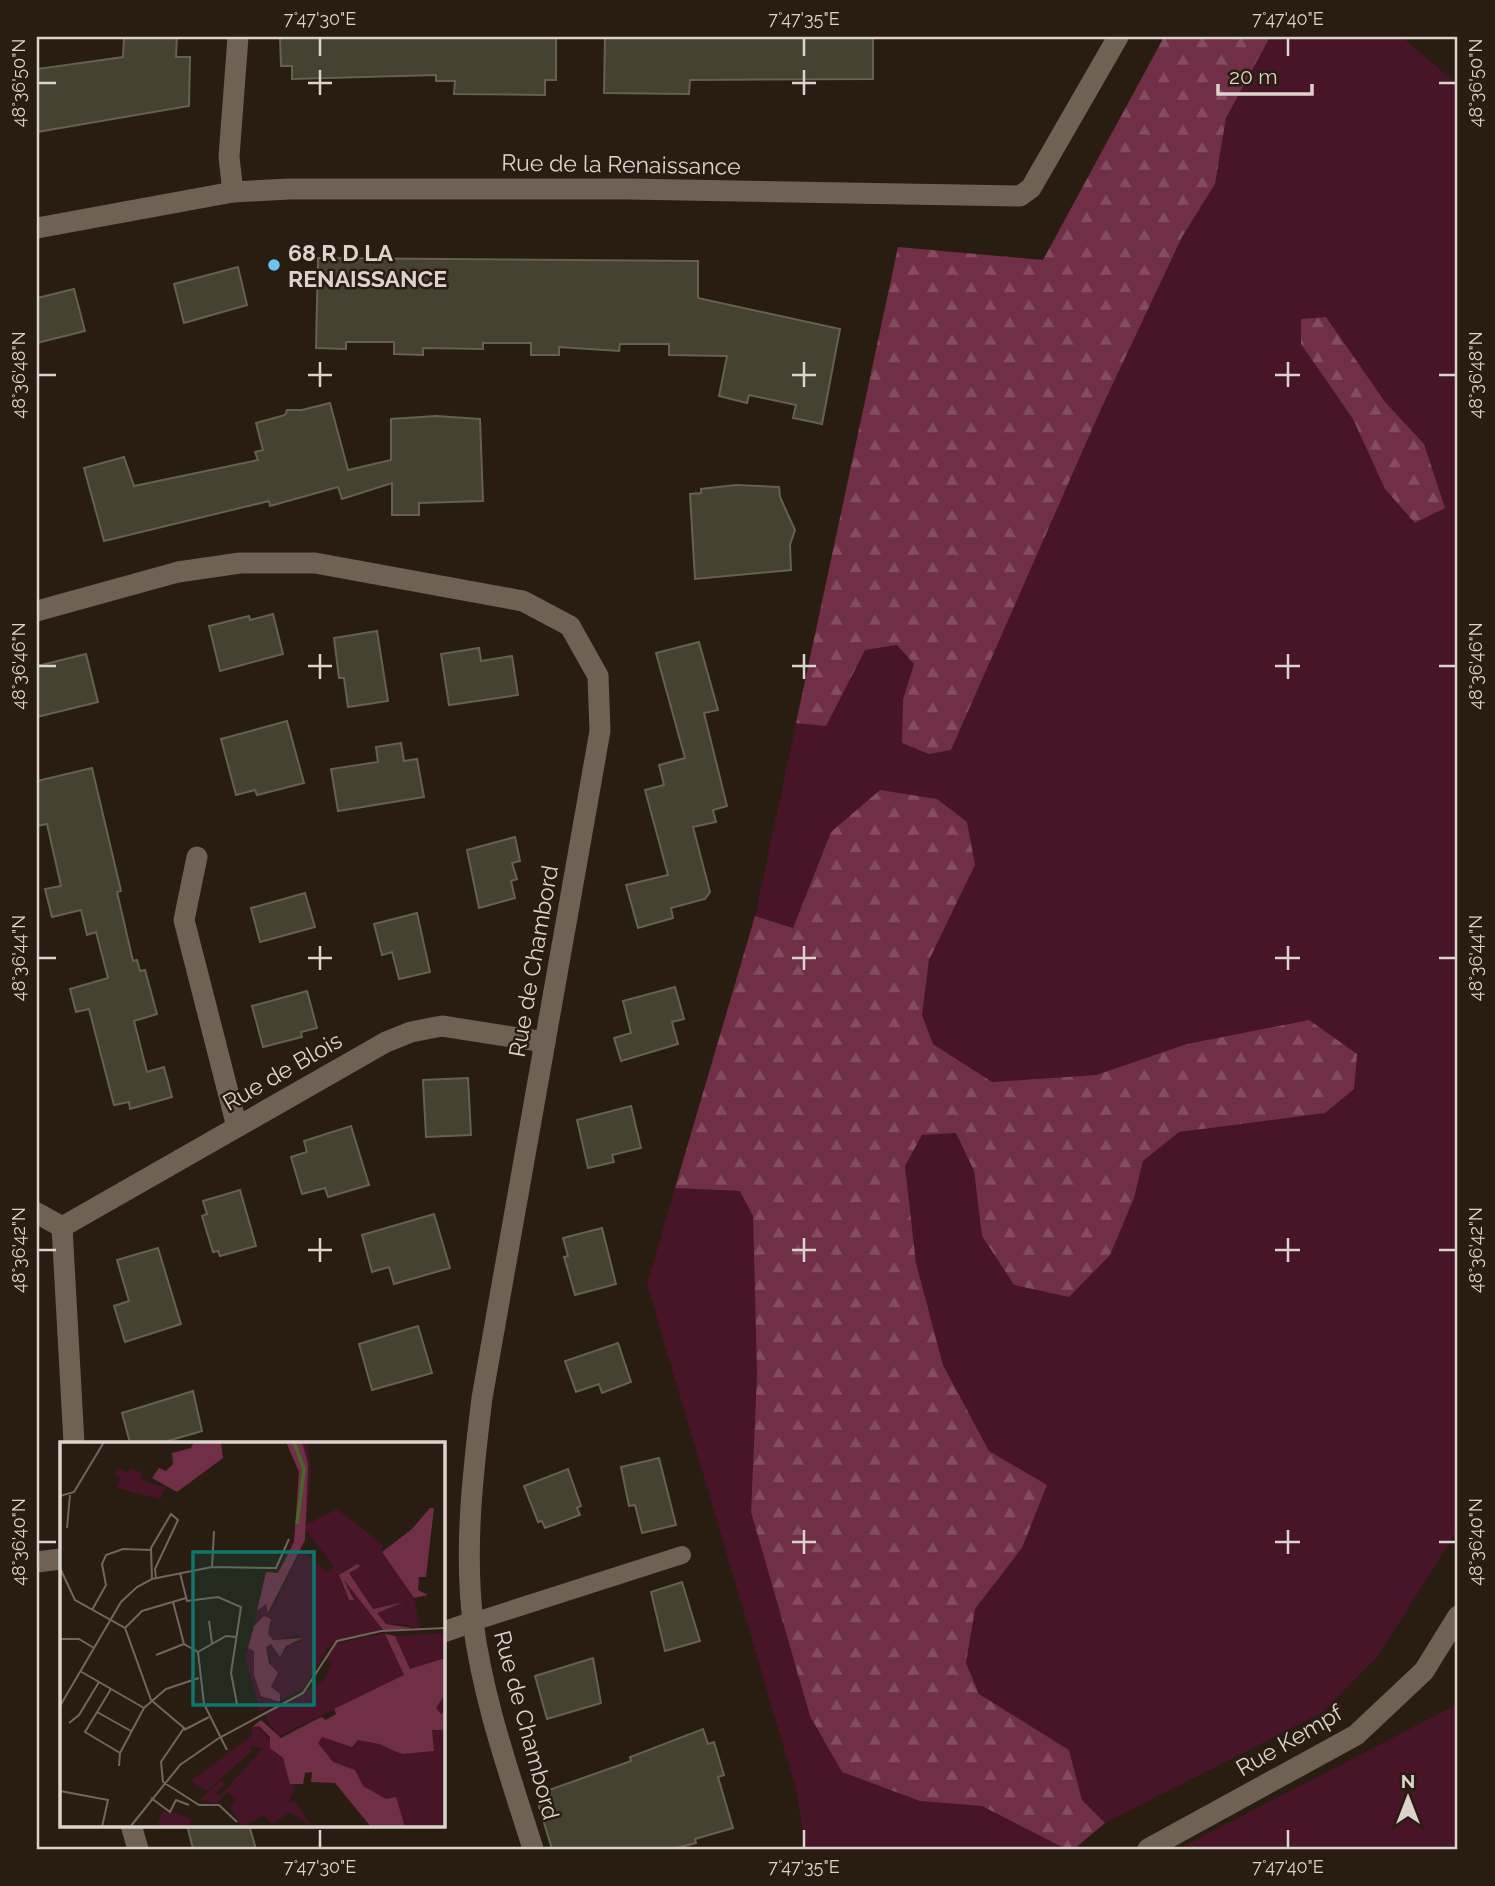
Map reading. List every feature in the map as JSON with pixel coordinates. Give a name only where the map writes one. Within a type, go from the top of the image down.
[{"type":"street","points":[[233,192],[229,157],[238,37]]},
{"type":"street","name":"Rue de la Renaissance","points":[[37,228],[233,192],[289,189],[629,189],[1020,196],[1031,188],[1118,37]]},
{"type":"street","name":"Rue de Chambord","points":[[37,611],[178,572],[240,563],[315,563],[523,601],[570,626],[598,676],[600,731],[482,1398],[472,1487],[470,1570],[474,1622],[493,1717],[533,1849]]},
{"type":"street","points":[[197,858],[184,920],[237,1127]]},
{"type":"street","name":"Rue de Blois","points":[[62,1227],[386,1042],[411,1032],[442,1026],[545,1042]]},
{"type":"street","points":[[37,1213],[62,1227],[75,1442]]},
{"type":"street","points":[[37,1562],[60,1559]]},
{"type":"street","name":"Rue Kempf","points":[[1149,1849],[1356,1735],[1424,1671],[1458,1616]]},
{"type":"street","points":[[444,1632],[474,1622]]},
{"type":"street","points":[[131,1826],[138,1849]]},
{"type":"lane","points":[[474,1622],[682,1555]]},
{"type":"shaded area","points":[[1269,37],[1402,37],[1458,85],[1458,1529],[1378,1656],[1322,1713],[1105,1823],[1082,1800],[1069,1750],[979,1694],[966,1663],[975,1609],[1022,1548],[1047,1485],[989,1451],[943,1365],[916,1263],[905,1166],[922,1135],[956,1133],[974,1170],[982,1236],[1014,1285],[1069,1297],[1134,1198],[1143,1160],[1179,1132],[1239,1123],[1187,1044],[1096,1075],[992,1082],[933,1044],[922,1015],[929,960],[975,865],[831,832],[793,928],[755,916],[796,723],[826,725],[865,649],[897,645],[914,664],[903,699],[951,750],[1101,409],[1182,237],[1215,184],[1226,118]]},
{"type":"shaded area","points":[[675,1188],[740,1191],[753,1216],[757,1374],[751,1512],[810,1716],[842,1772],[920,1801],[982,1806],[1066,1849],[806,1849],[796,1789],[647,1284]]},
{"type":"shaded area","points":[[1458,1704],[1458,1849],[1178,1849]]},
{"type":"green space","points":[[1164,37],[1270,37],[1226,118],[1215,184],[1182,237],[1101,409],[951,750],[929,754],[902,743],[903,699],[914,664],[897,645],[865,650],[826,726],[796,723],[898,247],[1043,260]]},
{"type":"green space","points":[[1326,317],[1385,402],[1424,444],[1445,508],[1415,523],[1385,489],[1353,419],[1301,344],[1301,319]]},
{"type":"green space","points":[[880,790],[937,799],[967,822],[975,865],[929,960],[922,1015],[933,1044],[992,1082],[1096,1075],[1187,1044],[1309,1020],[1357,1054],[1354,1089],[1325,1113],[1179,1132],[1143,1161],[1134,1198],[1110,1255],[1069,1297],[1014,1285],[982,1236],[974,1171],[956,1133],[922,1135],[905,1166],[916,1263],[943,1365],[989,1451],[1047,1485],[1022,1548],[975,1609],[966,1663],[979,1694],[1069,1750],[1082,1800],[1105,1823],[1074,1849],[1066,1849],[982,1806],[920,1801],[842,1772],[810,1716],[751,1512],[757,1374],[753,1216],[740,1191],[675,1188],[755,916],[793,928],[831,832]]},
{"type":"building","points":[[124,37],[177,37],[176,57],[190,57],[189,106],[37,132],[37,69],[123,57]]},
{"type":"building","points":[[280,37],[556,37],[556,80],[545,80],[545,95],[454,94],[455,81],[436,81],[436,75],[292,79],[292,66],[281,66]]},
{"type":"building","points":[[605,37],[873,37],[873,79],[690,80],[689,94],[604,93]]},
{"type":"building","points":[[318,258],[698,261],[698,298],[840,329],[822,424],[793,418],[796,405],[749,395],[747,403],[719,396],[727,356],[669,355],[669,344],[620,344],[619,351],[559,347],[559,355],[531,355],[531,343],[483,343],[483,349],[423,348],[423,355],[394,354],[394,342],[346,342],[346,349],[316,348]]},
{"type":"building","points":[[238,267],[247,305],[184,323],[174,284]]},
{"type":"building","points":[[74,289],[85,331],[37,343],[37,298]]},
{"type":"building","points":[[330,403],[348,470],[391,460],[391,419],[436,416],[480,419],[483,501],[419,503],[419,515],[392,515],[392,483],[342,499],[338,487],[270,506],[269,501],[104,541],[84,468],[124,457],[134,486],[258,460],[255,452],[263,450],[256,423],[285,415],[287,410],[302,410]]},
{"type":"building","points":[[736,485],[779,487],[780,497],[795,530],[790,545],[791,570],[695,579],[690,494],[701,493],[701,489]]},
{"type":"building","points":[[273,614],[283,654],[220,671],[209,626],[249,616],[250,620]]},
{"type":"building","points":[[377,631],[388,701],[348,707],[344,678],[339,678],[334,638]]},
{"type":"building","points":[[699,642],[718,710],[704,713],[727,806],[713,810],[716,822],[693,827],[710,892],[705,899],[671,908],[673,918],[638,928],[626,885],[668,875],[645,790],[664,785],[659,765],[685,758],[656,653]]},
{"type":"building","points":[[479,648],[481,661],[512,656],[518,695],[449,705],[441,654]]},
{"type":"building","points":[[86,654],[98,702],[37,717],[37,666]]},
{"type":"building","points":[[287,721],[304,783],[257,795],[255,790],[236,795],[221,739]]},
{"type":"building","points":[[401,743],[404,761],[417,759],[424,797],[338,811],[331,769],[378,762],[376,747]]},
{"type":"building","points":[[92,768],[121,891],[117,892],[133,961],[137,960],[140,971],[145,970],[157,1014],[134,1021],[147,1072],[164,1067],[172,1097],[130,1109],[129,1102],[114,1105],[89,1009],[76,1012],[70,989],[108,978],[96,932],[87,935],[81,910],[52,917],[45,889],[61,886],[47,824],[37,826],[37,781]]},
{"type":"building","points":[[515,837],[520,861],[512,863],[517,879],[511,881],[515,898],[479,908],[467,850]]},
{"type":"building","points":[[305,893],[315,927],[260,942],[251,908]]},
{"type":"building","points":[[417,913],[430,972],[399,979],[392,952],[382,955],[374,924]]},
{"type":"building","points":[[675,987],[684,1019],[672,1022],[678,1044],[621,1061],[614,1038],[631,1033],[623,1001]]},
{"type":"building","points":[[307,991],[317,1028],[301,1032],[302,1037],[263,1047],[252,1006]]},
{"type":"building","points":[[468,1078],[471,1135],[426,1137],[423,1080]]},
{"type":"building","points":[[631,1106],[641,1148],[612,1155],[614,1162],[588,1168],[577,1120]]},
{"type":"building","points":[[351,1126],[369,1185],[328,1197],[325,1188],[302,1194],[291,1157],[307,1152],[304,1141]]},
{"type":"building","points":[[240,1190],[256,1246],[220,1256],[218,1251],[213,1252],[202,1216],[207,1214],[203,1201]]},
{"type":"building","points":[[434,1214],[450,1268],[394,1284],[389,1267],[372,1272],[362,1235]]},
{"type":"building","points":[[602,1228],[616,1284],[575,1295],[564,1257],[568,1256],[563,1238]]},
{"type":"building","points":[[158,1248],[181,1324],[125,1342],[114,1306],[129,1301],[117,1260]]},
{"type":"building","points":[[418,1326],[432,1373],[372,1390],[359,1344]]},
{"type":"building","points":[[618,1343],[631,1382],[602,1393],[599,1384],[576,1392],[565,1361]]},
{"type":"building","points":[[193,1391],[202,1431],[164,1442],[130,1442],[122,1413]]},
{"type":"building","points":[[659,1458],[676,1525],[642,1533],[635,1505],[629,1506],[621,1467]]},
{"type":"building","points":[[568,1469],[581,1506],[577,1508],[580,1515],[545,1528],[542,1521],[538,1522],[524,1486]]},
{"type":"building","points":[[682,1582],[700,1641],[665,1651],[651,1592]]},
{"type":"building","points":[[593,1658],[601,1703],[547,1719],[535,1676]]},
{"type":"building","points":[[703,1729],[708,1744],[714,1742],[724,1775],[718,1777],[733,1828],[695,1839],[696,1843],[673,1849],[552,1849],[538,1803],[546,1791],[631,1761],[630,1757]]},
{"type":"building","points":[[187,1826],[249,1826],[256,1849],[193,1849]]},
{"type":"place","name":"68 R D LA RENAISSANCE","points":[[274,265]]}]
